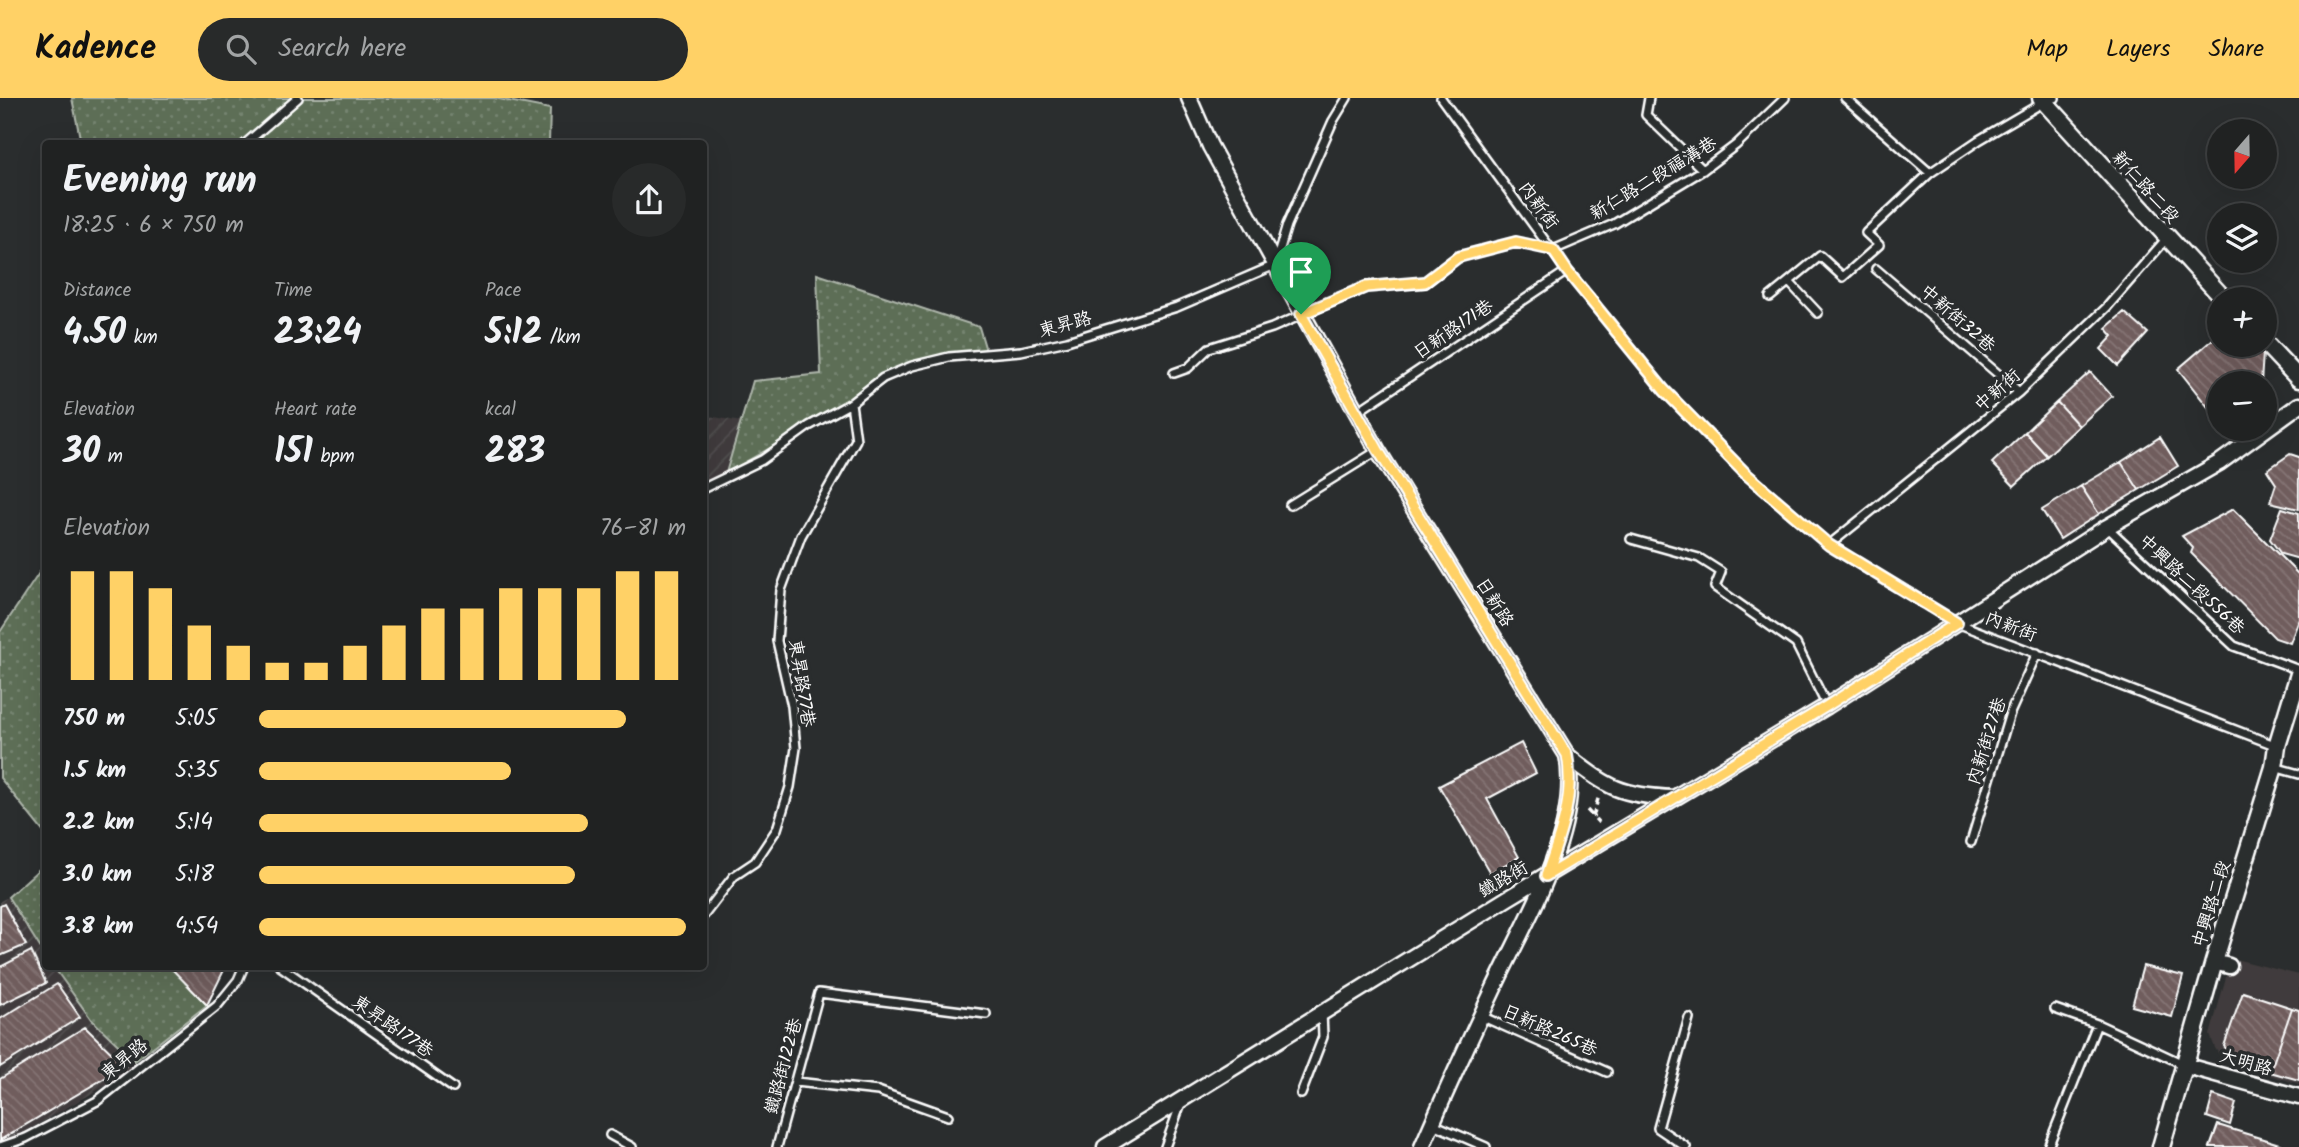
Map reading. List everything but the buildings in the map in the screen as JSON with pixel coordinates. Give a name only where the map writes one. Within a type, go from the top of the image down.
[{"type":"street","name":"日新路","points":[[1189,98],[1210,146],[1378,450],[1567,755],[1571,780],[1568,804],[1546,876],[1422,1147]]},
{"type":"street","name":"新仁路二段","points":[[2047,99],[2213,287]]},
{"type":"street","points":[[2277,356],[2299,379]]},
{"type":"street","name":"鐵路街","points":[[1105,1147],[1827,706],[2108,527],[2219,463],[2299,405]]},
{"type":"street","name":"中興路二段","points":[[2161,1147],[2183,1065],[2221,964],[2274,767],[2277,746],[2299,672]]},
{"type":"street","points":[[1567,755],[1597,780],[1617,790],[1637,795],[1676,798]]},
{"type":"street","name":"大明路","points":[[2183,1065],[2299,1097]]},
{"type":"lane","points":[[250,140],[298,98]]},
{"type":"lane","points":[[1275,265],[1287,225],[1333,121],[1347,98]]},
{"type":"lane","name":"內新街","points":[[1441,98],[1567,271],[1664,390],[1745,473],[1829,545],[1957,623],[2277,746]]},
{"type":"lane","points":[[1648,98],[1646,115],[1703,170]]},
{"type":"lane","name":"新仁路二段福溝巷","points":[[1553,250],[1614,224],[1703,170],[1736,145],[1785,98]]},
{"type":"lane","points":[[1845,98],[1930,173]]},
{"type":"lane","points":[[1770,296],[1820,256],[1843,277],[1879,245],[1866,233],[1930,173],[2047,99]]},
{"type":"lane","name":"中新街","points":[[1829,545],[2019,392],[2107,307],[2167,238]]},
{"type":"lane","points":[[1174,373],[1188,368],[1209,348],[1272,328],[1366,287],[1425,282],[1458,257],[1516,242],[1553,250]]},
{"type":"lane","name":"東昇路","points":[[707,487],[762,460],[809,426],[851,403],[883,378],[912,366],[949,357],[1021,351],[1067,341],[1178,307],[1275,265]]},
{"type":"lane","name":"中新街32巷","points":[[1876,269],[2019,392]]},
{"type":"lane","name":"日新路171巷","points":[[1357,412],[1567,271]]},
{"type":"lane","points":[[1789,282],[1818,313]]},
{"type":"lane","name":"東昇路77巷","points":[[707,911],[734,876],[755,862],[777,828],[790,787],[796,748],[792,706],[777,642],[781,590],[801,536],[856,440],[851,403]]},
{"type":"lane","points":[[1290,505],[1378,450]]},
{"type":"lane","name":"中興路二段556巷","points":[[2108,527],[2234,646],[2299,672]]},
{"type":"lane","points":[[1631,539],[1699,558],[1721,572],[1715,587],[1796,644],[1827,706]]},
{"type":"lane","name":"內新街27巷","points":[[1971,842],[2010,713],[2037,653]]},
{"type":"lane","points":[[2274,767],[2299,774]]},
{"type":"lane","name":"東昇路","points":[[0,1147],[26,1138],[97,1101],[217,1006],[238,980],[242,970]]},
{"type":"lane","name":"東昇路177巷","points":[[286,970],[453,1088]]},
{"type":"lane","name":"鐵路街122巷","points":[[777,1147],[819,993],[986,1014]]},
{"type":"lane","points":[[2055,1009],[2097,1024],[2183,1065]]},
{"type":"lane","points":[[1301,1094],[1323,1037],[1322,1012]]},
{"type":"lane","name":"日新路265巷","points":[[1481,1016],[1606,1072]]},
{"type":"lane","points":[[1686,1147],[1658,1128],[1689,1018]]},
{"type":"lane","points":[[2048,1147],[2097,1024]]},
{"type":"lane","points":[[796,1082],[878,1090],[948,1116]]},
{"type":"lane","points":[[1165,1147],[1182,1099]]},
{"type":"lane","points":[[1432,1124],[1486,1147]]},
{"type":"lane","points":[[610,1135],[632,1147]]},
{"type":"path","points":[[1593,817],[1600,793]]},
{"type":"path","points":[[1587,810],[1599,823]]},
{"type":"shaded area","points":[[707,416],[741,422],[726,473],[707,481]]},
{"type":"shaded area","points":[[42,867],[42,970],[224,970],[207,1005],[135,1061],[133,1070],[0,1146],[0,901]]},
{"type":"shaded area","points":[[2239,960],[2299,975],[2299,1084],[2231,1064],[2221,1057],[2215,1048],[2210,1035],[2229,966]]},
{"type":"green space","points":[[72,98],[494,98],[550,109],[549,140],[80,140]]},
{"type":"green space","points":[[817,274],[979,327],[987,354],[913,367],[726,473],[753,381],[821,374]]},
{"type":"green space","points":[[42,569],[42,830],[0,778],[0,632]]},
{"type":"green space","points":[[42,867],[42,950],[8,897]]},
{"type":"green space","points":[[56,970],[173,970],[207,1005],[135,1061],[91,1019]]},
{"type":"route","points":[[1516,242],[1553,250],[1664,390],[1745,473],[1829,545],[1957,623],[1827,706],[1546,876],[1570,794],[1567,755],[1378,450],[1301,314],[1366,287],[1425,282],[1458,257],[1516,242]]}]
